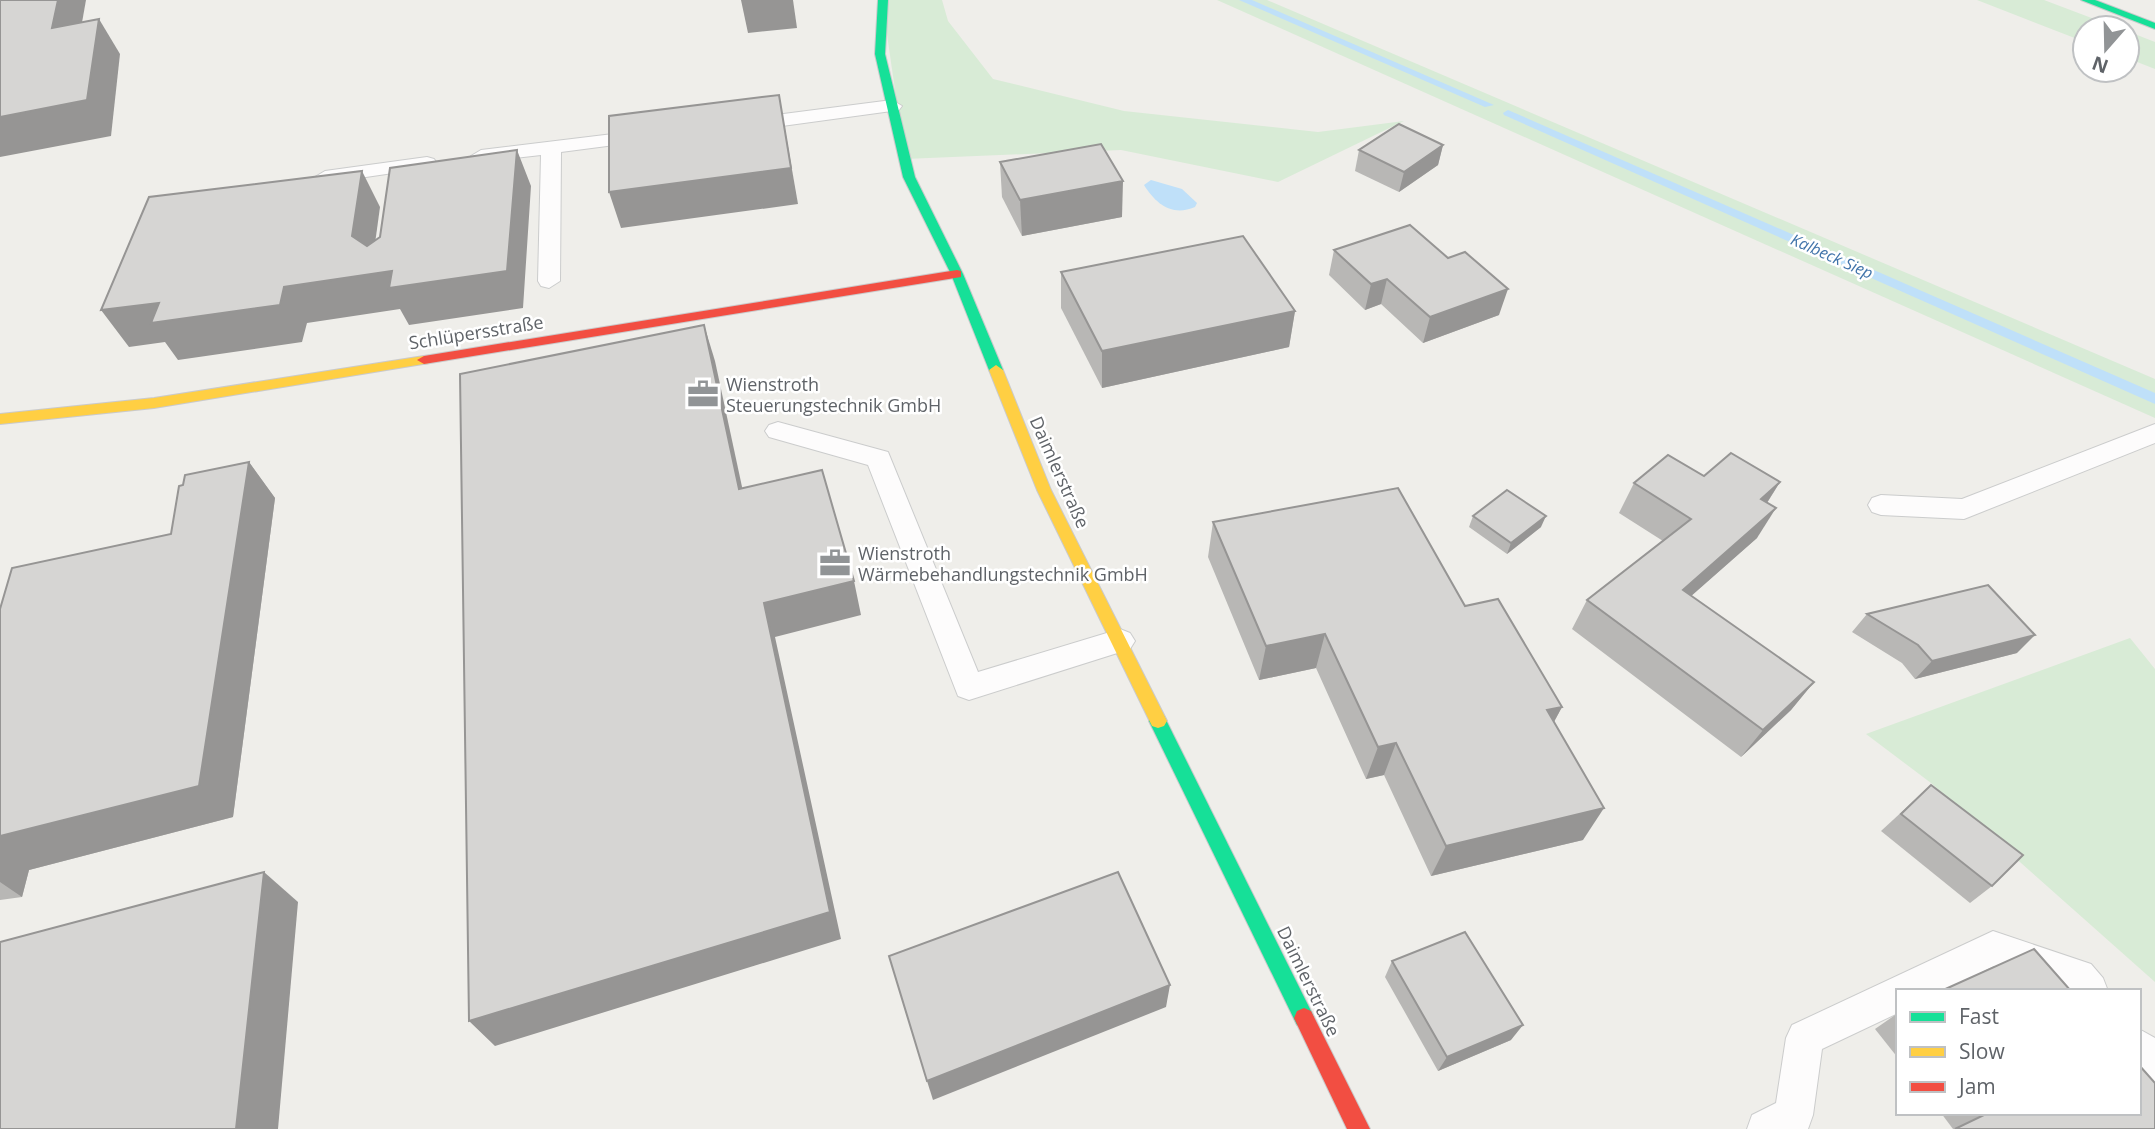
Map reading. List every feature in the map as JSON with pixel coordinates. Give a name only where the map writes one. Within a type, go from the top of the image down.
[{"type":"street","name":"Daimlerstraße","points":[[883,0],[880,54],[909,177],[957,274],[1044,490],[1359,1129]]},
{"type":"street","points":[[2085,0],[2155,26]]},
{"type":"street","name":"Schlüpersstraße","points":[[0,419],[154,404],[957,274]]},
{"type":"lane","points":[[731,126],[892,106]]},
{"type":"lane","points":[[309,180],[662,134]]},
{"type":"lane","points":[[549,281],[551,147]]},
{"type":"lane","points":[[395,194],[398,167]]},
{"type":"lane","points":[[778,431],[879,459],[969,687],[1120,641]]},
{"type":"lane","points":[[1881,505],[1964,509],[2155,433]]},
{"type":"lane","points":[[1908,989],[1993,948],[2078,978],[2088,989]]},
{"type":"lane","points":[[1766,1129],[1794,1115],[1805,1038],[1896,995]]},
{"type":"lane","points":[[2141,1050],[2155,1067]]},
{"type":"green space","points":[[882,0],[942,0],[948,21],[993,79],[1124,111],[1318,132],[1404,121],[1278,182],[1121,150],[905,159]]},
{"type":"green space","points":[[1217,0],[1267,0],[2155,379],[2155,418]]},
{"type":"green space","points":[[1977,0],[2044,0],[2081,14],[2071,14],[2071,37]]},
{"type":"green space","points":[[2141,36],[2155,42],[2155,69],[2141,64]]},
{"type":"green space","points":[[2130,638],[2155,669],[2155,982],[1931,783],[1866,734]]},
{"type":"water","points":[[1151,180],[1182,189],[1197,203],[1195,207],[1179,210],[1165,207],[1144,185]]},
{"type":"building","points":[[0,0],[58,0],[52,28],[99,19],[87,100],[0,117]]},
{"type":"building","points":[[779,95],[791,168],[609,192],[609,116]]},
{"type":"building","points":[[1399,124],[1443,145],[1404,172],[1359,150]]},
{"type":"building","points":[[1101,144],[1123,181],[1020,200],[1000,162]]},
{"type":"building","points":[[517,150],[507,271],[389,288],[392,271],[284,287],[280,305],[151,323],[159,303],[101,310],[149,197],[362,171],[352,236],[367,246],[380,237],[390,168]]},
{"type":"building","points":[[1410,225],[1448,258],[1465,252],[1508,289],[1430,317],[1387,279],[1371,284],[1334,250]]},
{"type":"building","points":[[1243,236],[1295,311],[1102,351],[1061,272]]},
{"type":"building","points":[[704,325],[739,489],[822,470],[854,581],[764,603],[830,912],[469,1021],[460,374]]},
{"type":"building","points":[[1731,453],[1780,482],[1761,499],[1776,508],[1683,590],[1814,682],[1763,730],[1587,600],[1691,519],[1634,483],[1668,455],[1704,476]]},
{"type":"building","points":[[249,462],[199,786],[0,836],[0,609],[12,568],[171,534],[179,486],[183,485],[185,475]]},
{"type":"building","points":[[1398,488],[1465,606],[1498,599],[1562,707],[1547,710],[1604,808],[1446,846],[1396,743],[1378,747],[1325,634],[1266,646],[1213,522]]},
{"type":"building","points":[[1507,490],[1546,516],[1511,543],[1473,516]]},
{"type":"building","points":[[1988,585],[2035,635],[1932,661],[1918,645],[1867,614]]},
{"type":"building","points":[[1931,785],[2023,855],[1992,886],[1901,814]]},
{"type":"building","points":[[264,872],[236,1129],[0,1129],[0,942]]},
{"type":"building","points":[[1118,872],[1170,985],[927,1081],[889,956]]},
{"type":"building","points":[[1465,932],[1523,1025],[1447,1057],[1392,961]]},
{"type":"building","points":[[2034,949],[2069,989],[1945,989]]},
{"type":"building","points":[[2141,1067],[2155,1083],[2155,1129],[1955,1129],[1984,1115],[2141,1115]]},
{"type":"waterway","name":"Kalbeck Siep","points":[[1244,0],[1489,105]]},
{"type":"waterway","name":"Kalbeck Siep","points":[[1508,113],[2155,399]]},
{"type":"traffic: fast","points":[[883,0],[880,54],[909,177],[957,274],[996,370]]},
{"type":"traffic: fast","points":[[2086,0],[2155,26]]},
{"type":"traffic: fast","points":[[1158,721],[1304,1018]]},
{"type":"traffic: slow","points":[[0,419],[154,403],[424,360]]},
{"type":"traffic: slow","points":[[996,370],[1044,490],[1158,721]]},
{"type":"traffic: jam","points":[[424,360],[957,274]]},
{"type":"traffic: jam","points":[[1304,1018],[1359,1129]]},
{"type":"place","name":"Wienstroth Steuerungstechnik GmbH","points":[[703,394]]},
{"type":"place","name":"Wienstroth Wärmebehandlungstechnik GmbH","points":[[835,563]]}]
